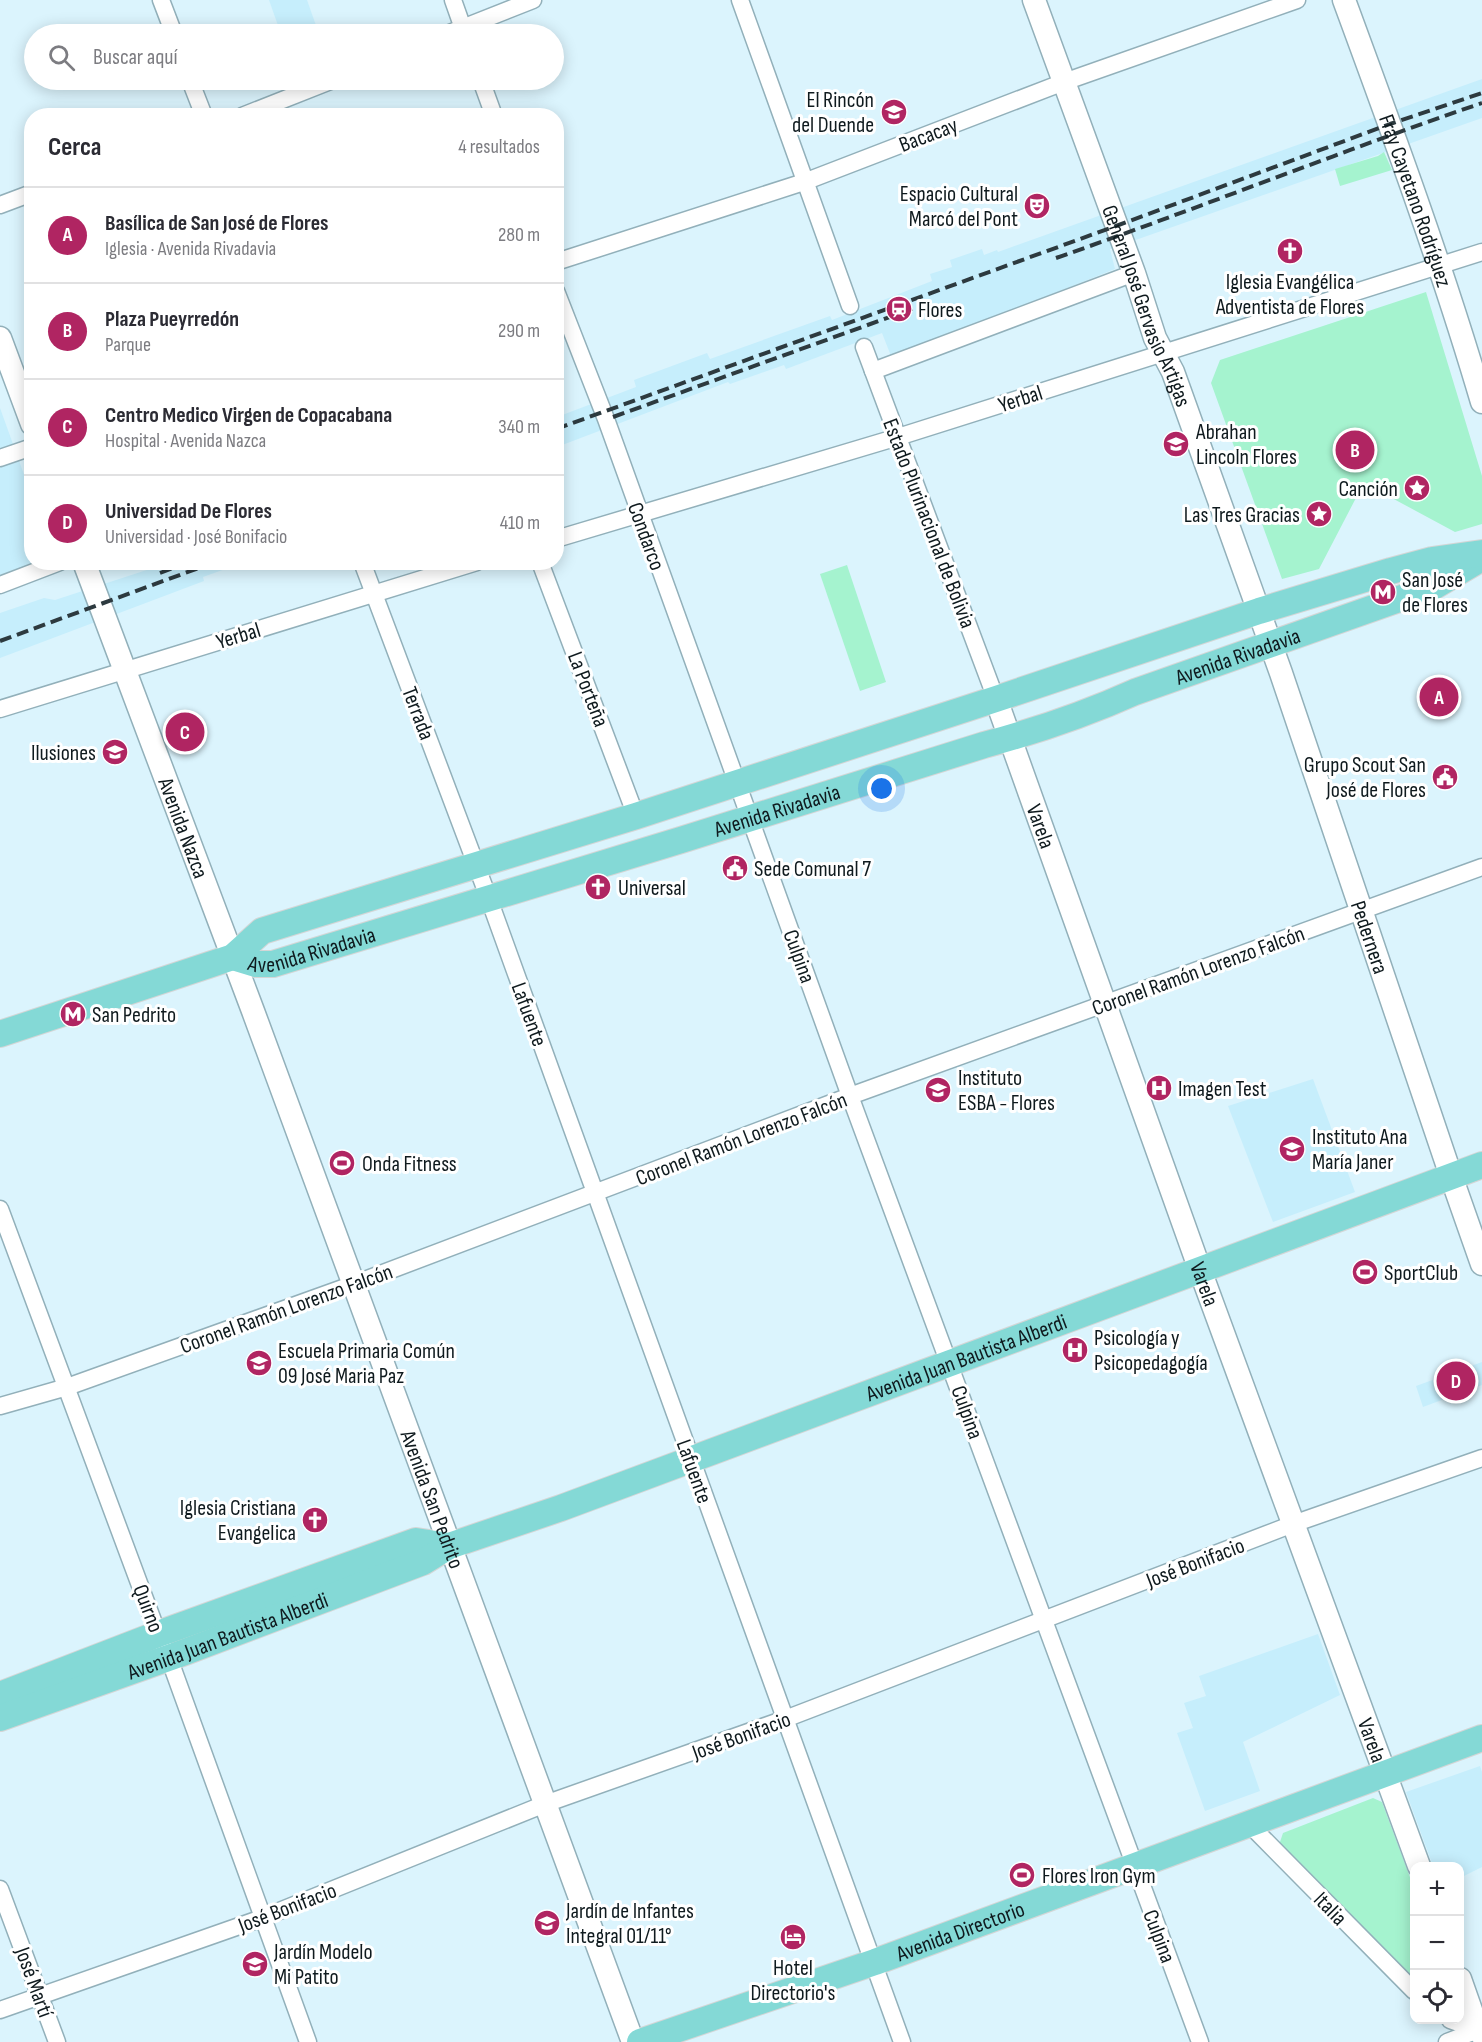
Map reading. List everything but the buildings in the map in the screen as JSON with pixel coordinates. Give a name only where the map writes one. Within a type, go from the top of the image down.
[{"type":"main road","name":"Avenida Rivadavia","points":[[0,1034],[233,957],[262,931],[636,816],[1259,611],[1432,560],[1482,553]]},
{"type":"main road","name":"Avenida Rivadavia","points":[[233,957],[256,964],[273,964],[1026,734],[1135,692],[1433,587],[1482,558]]},
{"type":"main road","name":"Avenida Juan Bautista Alberdi","points":[[0,1718],[169,1658],[423,1562],[449,1546],[561,1508],[1482,1165]]},
{"type":"main road","name":"Avenida Juan Bautista Alberdi","points":[[0,1695],[416,1541],[449,1546]]},
{"type":"main road","name":"Avenida Directorio","points":[[640,2042],[875,1962],[1482,1738]]},
{"type":"street","points":[[161,0],[170,24]]},
{"type":"street","points":[[453,0],[462,24]]},
{"type":"street","points":[[480,24],[533,0]]},
{"type":"street","points":[[740,0],[850,306]]},
{"type":"street","name":"General José Gervasio Artigas","points":[[1034,0],[1134,273],[1155,338],[1173,372],[1259,611]]},
{"type":"street","name":"Bacacay","points":[[564,259],[804,182],[1064,82],[1297,0]]},
{"type":"street","name":"Fray Cayetano Rodríguez","points":[[1344,0],[1394,133],[1440,266],[1482,402]]},
{"type":"street","points":[[194,90],[201,108]]},
{"type":"street","points":[[262,108],[308,90]]},
{"type":"street","points":[[485,90],[491,108]]},
{"type":"street","points":[[0,205],[24,196]]},
{"type":"street","name":"Yerbal","points":[[564,536],[898,437],[1482,252]]},
{"type":"street","points":[[873,371],[1134,273]]},
{"type":"street","name":"Condarco","points":[[564,312],[736,782]]},
{"type":"street","points":[[0,338],[24,402]]},
{"type":"street","name":"Estado Plurinacional de Bolivia","points":[[864,347],[996,699]]},
{"type":"street","points":[[0,458],[24,450]]},
{"type":"street","points":[[0,585],[39,570]]},
{"type":"street","name":"Avenida Nazca","points":[[87,570],[233,957]]},
{"type":"street","name":"Terrada","points":[[365,570],[489,899]]},
{"type":"street","name":"Yerbal","points":[[0,708],[451,570]]},
{"type":"street","name":"La Porteña","points":[[543,570],[636,816]]},
{"type":"street","name":"Pedernera","points":[[1259,611],[1482,1264]]},
{"type":"street","name":"Varela","points":[[996,699],[1200,1269],[1418,1862]]},
{"type":"street","name":"Culpina","points":[[736,782],[1133,1867],[1200,2042]]},
{"type":"street","name":"Coronel Ramón Lorenzo Falcón","points":[[0,1406],[67,1387],[354,1284],[595,1195],[850,1096],[1482,867]]},
{"type":"street","name":"Lafuente","points":[[489,899],[902,2042]]},
{"type":"street","name":"Avenida San Pedrito","points":[[233,957],[633,2042]]},
{"type":"street","name":"Quirno","points":[[0,1209],[158,1635],[169,1658],[308,2042]]},
{"type":"street","name":"José Bonifacio","points":[[0,2010],[262,1918],[545,1804],[785,1719],[1293,1524],[1482,1458]]},
{"type":"street","name":"Italia","points":[[1249,1824],[1410,1987]]},
{"type":"street","name":"José Martí","points":[[0,1889],[57,2042]]},
{"type":"street","points":[[1464,1989],[1481,2030]]},
{"type":"street","points":[[1464,2024],[1481,2030]]},
{"type":"street","points":[[1447,2042],[1481,2030]]},
{"type":"shaded area","points":[[269,0],[307,0],[315,24],[277,24]]},
{"type":"shaded area","points":[[1482,79],[1482,118],[1110,249],[1115,269],[1040,299],[1038,303],[891,356],[882,333],[786,369],[784,365],[730,384],[728,382],[564,444],[564,414],[636,387],[634,380],[707,353],[710,359],[830,316],[832,320],[932,281],[930,274],[952,267],[950,260],[982,249],[984,255],[997,250],[998,252]]},
{"type":"shaded area","points":[[0,408],[24,475],[24,566],[0,575]]},
{"type":"shaded area","points":[[147,570],[222,570],[203,577],[204,581],[0,658],[0,613],[44,598],[55,600]]},
{"type":"shaded area","name":"Instituto Ana María Janer","points":[[1313,1079],[1355,1192],[1273,1222],[1228,1106]]},
{"type":"shaded area","points":[[1482,1362],[1482,1385],[1423,1407],[1416,1386]]},
{"type":"shaded area","points":[[1318,1634],[1340,1695],[1243,1742],[1260,1791],[1205,1811],[1177,1733],[1193,1728],[1184,1703],[1206,1696],[1199,1676]]},
{"type":"shaded area","points":[[1480,1766],[1482,1772],[1482,1867],[1464,1876],[1464,1862],[1432,1862],[1406,1792]]},
{"type":"green space","points":[[1384,152],[1392,170],[1340,186],[1335,169],[1378,156]]},
{"type":"green space","points":[[1426,292],[1482,476],[1482,524],[1455,532],[1377,490],[1357,496],[1319,569],[1282,579],[1211,383],[1220,360]]},
{"type":"green space","points":[[847,565],[886,682],[860,691],[820,574]]},
{"type":"green space","points":[[1373,1798],[1382,1802],[1410,1877],[1410,1980],[1279,1845],[1283,1833]]},
{"type":"railway","points":[[564,426],[1390,124],[1482,93]]},
{"type":"railway","points":[[1056,258],[1482,103]]},
{"type":"railway","points":[[613,417],[923,305]]},
{"type":"railway","points":[[160,573],[168,570]]},
{"type":"railway","points":[[0,641],[193,570]]},
{"type":"place","name":"El Rincón del Duende","points":[[894,112]]},
{"type":"place","name":"Espacio Cultural Marcó del Pont","points":[[1037,206]]},
{"type":"place","name":"Iglesia Evangélica Adventista de Flores","points":[[1290,251]]},
{"type":"place","name":"Flores","points":[[899,309]]},
{"type":"place","name":"Abrahan Lincoln Flores","points":[[1176,444]]},
{"type":"place","name":"Plaza Pueyrredón","points":[[1355,450]]},
{"type":"place","name":"Canción","points":[[1417,488]]},
{"type":"place","name":"Las Tres Gracias","points":[[1319,514]]},
{"type":"place","name":"San José de Flores","points":[[1383,592]]},
{"type":"place","name":"Basílica de San José de Flores","points":[[1439,697]]},
{"type":"place","name":"Centro Medico Virgen de Copacabana","points":[[185,732]]},
{"type":"place","name":"Ilusiones","points":[[115,752]]},
{"type":"place","name":"Grupo Scout San José de Flores","points":[[1445,777]]},
{"type":"place","name":"Sede Comunal 7","points":[[735,868]]},
{"type":"place","name":"Universal","points":[[598,887]]},
{"type":"place","name":"San Pedrito","points":[[73,1014]]},
{"type":"place","name":"Imagen Test","points":[[1159,1088]]},
{"type":"place","name":"Instituto ESBA - Flores","points":[[938,1090]]},
{"type":"place","name":"Instituto Ana María Janer","points":[[1292,1149]]},
{"type":"place","name":"Onda Fitness","points":[[342,1163]]},
{"type":"place","name":"SportClub","points":[[1365,1272]]},
{"type":"place","name":"Psicología y Psicopedagogía","points":[[1075,1350]]},
{"type":"place","name":"Escuela Primaria Común 09 José Maria Paz","points":[[259,1363]]},
{"type":"place","name":"Universidad De Flores","points":[[1456,1381]]},
{"type":"place","name":"Iglesia Cristiana Evangelica","points":[[315,1520]]},
{"type":"place","name":"Flores Iron Gym","points":[[1022,1875]]},
{"type":"place","name":"Jardín de Infantes Integral 01/11°","points":[[547,1923]]},
{"type":"place","name":"Hotel Directorio's","points":[[793,1937]]},
{"type":"place","name":"Jardín Modelo Mi Patito","points":[[255,1964]]}]
